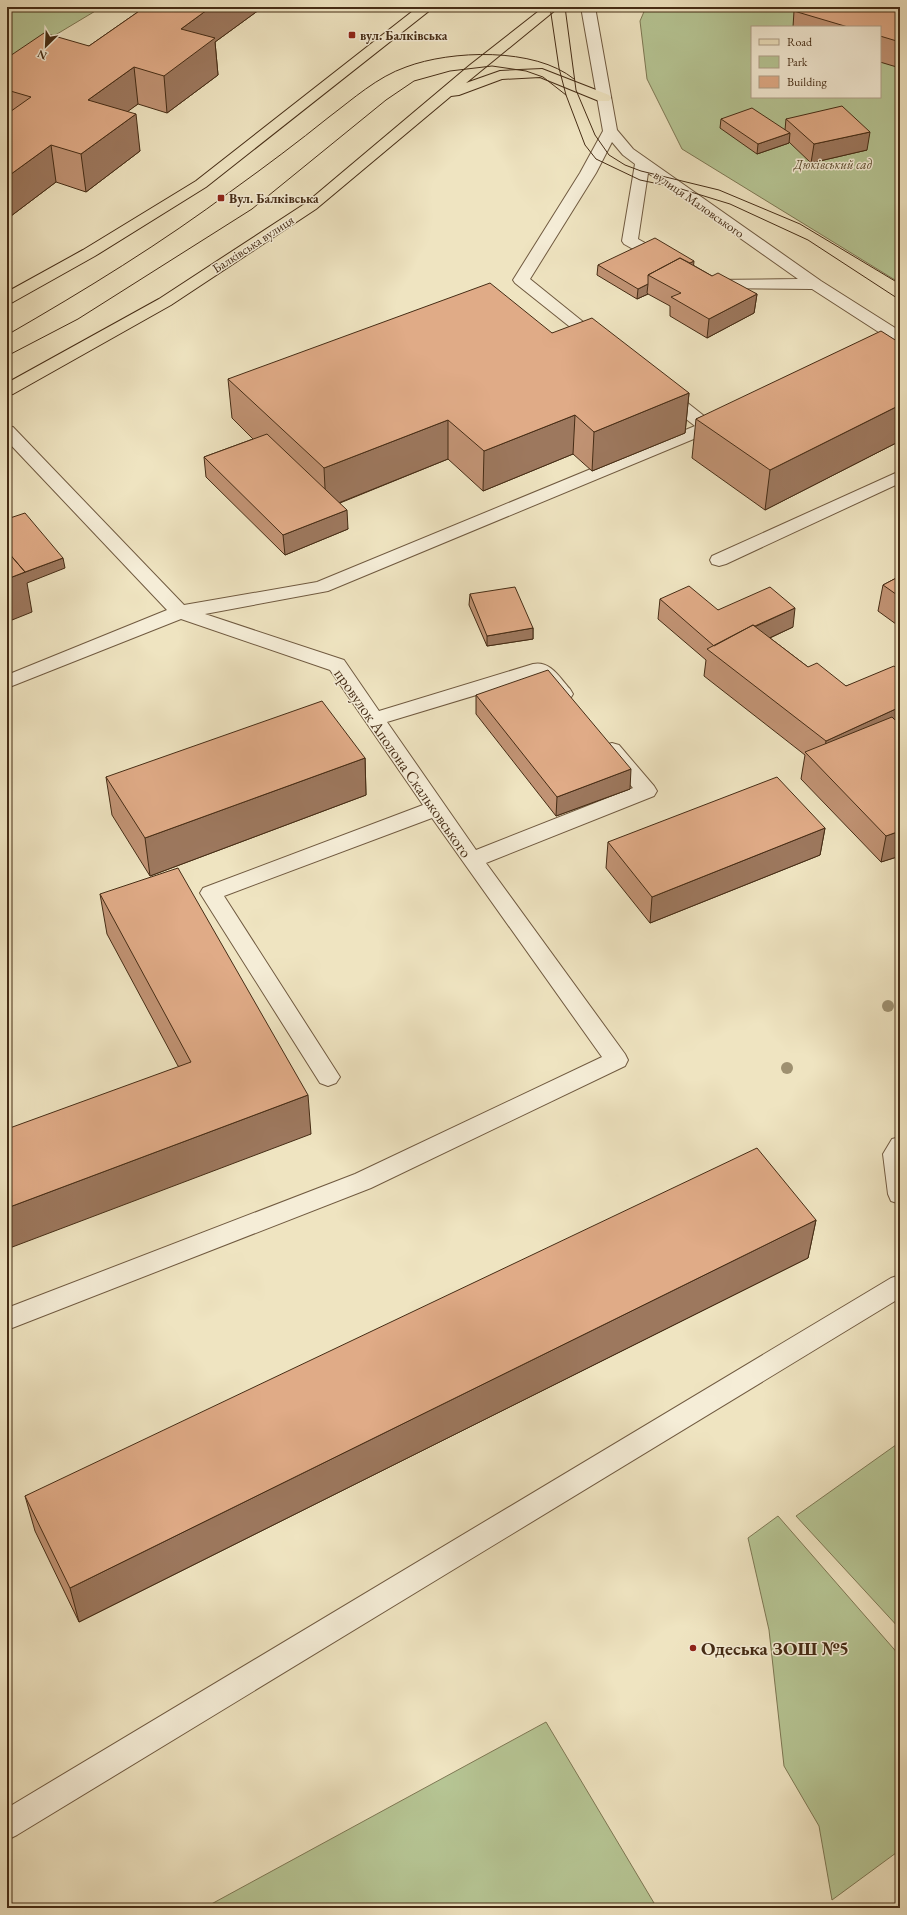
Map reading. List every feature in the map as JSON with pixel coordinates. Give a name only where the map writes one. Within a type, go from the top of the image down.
[{"type":"main road","points":[[7,299],[88,253],[201,184],[427,7]]},
{"type":"main road","name":"Балківська вулиця","points":[[7,390],[165,302],[311,206],[440,97],[552,7]]},
{"type":"main road","points":[[440,97],[500,75],[542,73],[604,98]]},
{"type":"street","points":[[588,7],[610,131],[588,173],[521,280],[614,353]]},
{"type":"street","name":"вулиця Маловського","points":[[610,131],[628,152],[642,164],[815,284],[900,338]]},
{"type":"street","points":[[642,164],[630,241],[674,267]]},
{"type":"street","points":[[694,278],[706,285],[815,284]]},
{"type":"street","points":[[7,682],[180,612],[321,587],[707,427],[651,383]]},
{"type":"street","name":"провулок Аполона Скальковського","points":[[7,430],[180,612],[337,665],[472,860],[617,1060],[363,1180],[7,1319]]},
{"type":"street","points":[[719,560],[900,476]]},
{"type":"street","points":[[374,719],[540,669],[576,710]]},
{"type":"street","points":[[472,860],[647,791],[602,739]]},
{"type":"street","points":[[328,1077],[211,893],[436,808]]},
{"type":"street","points":[[900,1146],[895,1154],[900,1194]]},
{"type":"street","points":[[7,1825],[900,1285]]},
{"type":"green space","points":[[7,7],[102,7],[7,64]]},
{"type":"green space","name":"Дюківський сад","points":[[646,7],[900,7],[900,283],[682,149],[647,79],[640,21]]},
{"type":"green space","points":[[900,1442],[900,1629],[796,1516]]},
{"type":"green space","points":[[778,1516],[900,1656],[900,1850],[832,1900],[819,1826],[784,1766],[769,1630],[748,1538]]},
{"type":"green space","points":[[546,1722],[657,1908],[204,1908]]},
{"type":"building","points":[[145,7],[211,7],[181,29],[215,38],[164,76],[134,67],[88,100],[136,114],[81,154],[51,145],[7,177],[7,114],[31,97],[7,90],[7,58],[44,33],[89,46]]},
{"type":"building","points":[[800,7],[893,7],[900,9],[900,42],[881,36],[881,26],[845,26],[794,11]]},
{"type":"building","points":[[842,106],[870,132],[814,144],[786,119]]},
{"type":"building","points":[[752,108],[790,133],[758,144],[721,119]]},
{"type":"building","points":[[655,238],[694,261],[690,263],[680,258],[648,275],[648,284],[638,289],[598,265]]},
{"type":"building","points":[[680,258],[712,276],[718,273],[757,294],[709,319],[671,297],[681,293],[648,275]]},
{"type":"building","points":[[490,283],[552,333],[592,318],[689,393],[594,432],[575,415],[484,451],[448,420],[324,468],[228,379]]},
{"type":"building","points":[[881,331],[900,343],[900,405],[770,470],[696,419]]},
{"type":"building","points":[[267,434],[347,510],[283,535],[204,457]]},
{"type":"building","points":[[25,513],[63,558],[25,572],[7,551],[7,519]]},
{"type":"building","points":[[7,551],[25,572],[7,579]]},
{"type":"building","points":[[900,576],[900,597],[883,585]]},
{"type":"building","points":[[689,586],[718,610],[770,587],[795,608],[755,626],[753,625],[714,646],[660,599]]},
{"type":"building","points":[[515,587],[533,628],[487,636],[470,594]]},
{"type":"building","points":[[753,625],[808,667],[817,663],[846,686],[894,666],[900,671],[900,707],[826,741],[707,649]]},
{"type":"building","points":[[548,670],[631,769],[557,797],[476,695]]},
{"type":"building","points":[[322,701],[365,758],[145,838],[106,777]]},
{"type":"building","points":[[892,717],[900,725],[900,831],[886,836],[805,752]]},
{"type":"building","points":[[777,777],[825,828],[652,897],[608,842]]},
{"type":"building","points":[[178,868],[308,1095],[7,1208],[7,1129],[191,1062],[100,894]]},
{"type":"building","points":[[757,1148],[816,1220],[70,1588],[25,1496]]},
{"type":"tram line","points":[[550,7],[560,71]]},
{"type":"tram line","points":[[565,7],[576,90],[595,135],[609,155],[625,165],[641,171],[719,190],[800,224],[900,284]]},
{"type":"tram line","points":[[7,335],[94,283],[207,209],[270,163],[375,82],[395,71],[425,61],[469,55],[516,57],[538,61],[560,71]]},
{"type":"tram line","points":[[7,356],[78,319],[252,209],[386,100],[414,81],[450,71],[492,66],[526,71],[543,77],[566,95]]},
{"type":"tram line","points":[[560,71],[574,79]]},
{"type":"tram line","points":[[560,71],[566,95]]},
{"type":"tram line","points":[[566,95],[585,145],[596,159],[640,180],[678,188],[730,204],[808,240],[900,300]]},
{"type":"place","name":"вул. Балківська","points":[[352,35]]},
{"type":"place","name":"Вул. Балківська","points":[[221,198]]},
{"type":"place","name":"Одеська ЗОШ №5","points":[[693,1648]]}]
